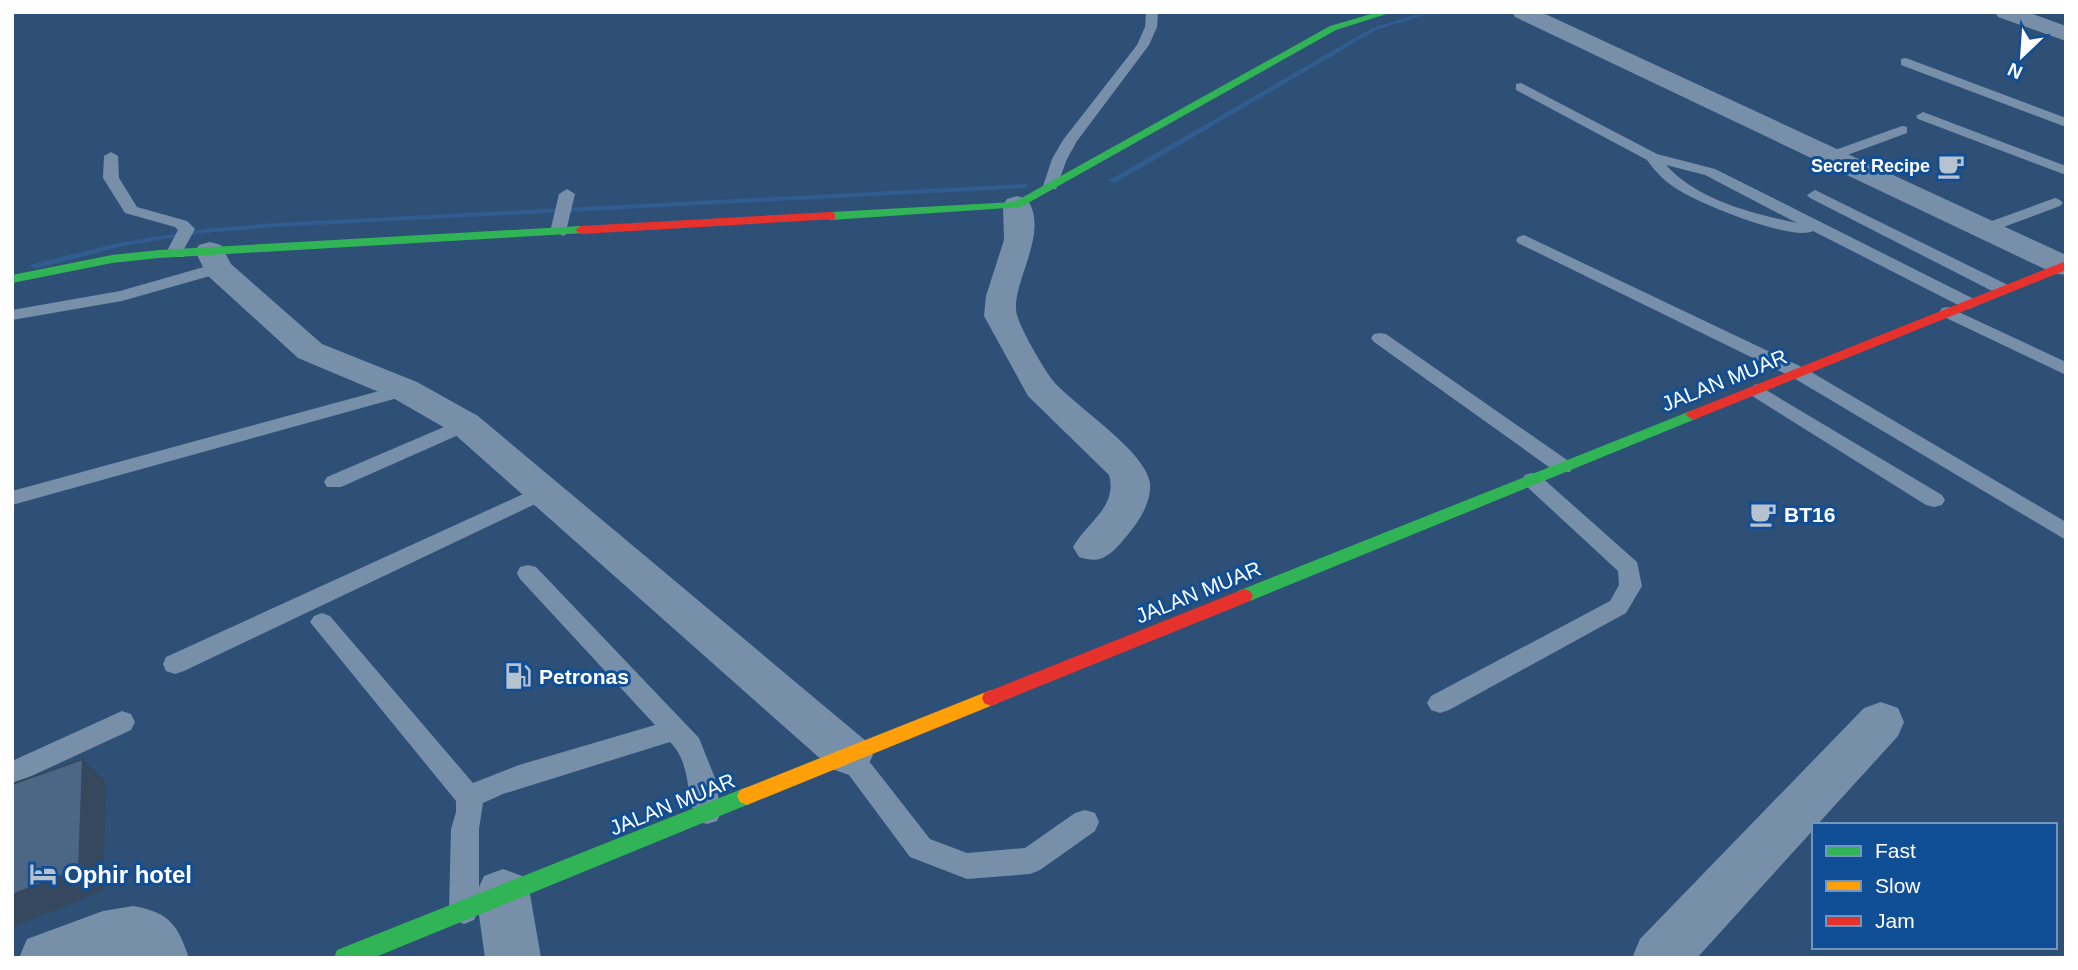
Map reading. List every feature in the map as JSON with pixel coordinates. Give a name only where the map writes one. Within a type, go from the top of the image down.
[{"type":"street","points":[[12,279],[112,258],[194,250],[1017,205],[1333,28],[1389,12]]},
{"type":"street","points":[[1522,12],[2065,265]]},
{"type":"street","points":[[2006,12],[2066,34]]},
{"type":"street","points":[[1017,205],[1019,240],[1002,296],[1000,316],[1040,388],[1127,470],[1133,484],[1129,504],[1093,547]]},
{"type":"street","points":[[194,250],[310,351],[405,390],[465,424],[849,755]]},
{"type":"street","name":"JALAN MUAR","points":[[345,958],[2065,265]]},
{"type":"street","points":[[1660,958],[1881,722]]},
{"type":"street","points":[[484,902],[513,958]]},
{"type":"street","points":[[47,958],[126,932],[145,934],[157,943],[161,958]]},
{"type":"lane","points":[[1051,186],[1061,155],[1091,111],[1144,46],[1154,25],[1153,12]]},
{"type":"lane","points":[[1906,62],[2066,123]]},
{"type":"lane","points":[[1521,88],[1652,158],[1710,172],[1970,303]]},
{"type":"lane","points":[[1923,116],[2066,171]]},
{"type":"lane","points":[[1829,157],[1902,130]]},
{"type":"lane","points":[[12,315],[122,296],[194,250],[181,224],[131,210],[111,178],[111,156]]},
{"type":"lane","points":[[1652,158],[1672,178],[1700,196],[1753,216],[1829,232]]},
{"type":"lane","points":[[1815,195],[2004,290]]},
{"type":"lane","points":[[561,229],[565,202]]},
{"type":"lane","points":[[1984,229],[2055,203]]},
{"type":"lane","points":[[1524,240],[1799,373],[2066,532]]},
{"type":"lane","points":[[1948,312],[2066,369]]},
{"type":"lane","points":[[1380,338],[1563,467]]},
{"type":"lane","points":[[12,498],[405,390]]},
{"type":"lane","points":[[1756,390],[1934,500]]},
{"type":"lane","points":[[334,482],[465,424]]},
{"type":"lane","points":[[1440,704],[1618,607],[1631,586],[1629,568],[1532,480]]},
{"type":"lane","points":[[175,664],[543,492]]},
{"type":"lane","points":[[528,573],[674,729],[686,738],[699,766],[707,812]]},
{"type":"lane","points":[[322,622],[469,797],[470,813],[465,829],[484,902]]},
{"type":"lane","points":[[12,774],[122,722]]},
{"type":"lane","points":[[469,797],[516,776],[647,741],[674,729]]},
{"type":"lane","points":[[849,755],[920,848],[967,866],[1030,861],[1085,822]]},
{"type":"building","points":[[83,759],[79,869],[12,895],[12,784]]},
{"type":"waterway","points":[[1112,181],[1374,29],[1431,12]]},
{"type":"waterway","points":[[35,266],[123,244],[204,231],[276,225],[1024,186]]},
{"type":"traffic: fast","points":[[831,216],[1017,205],[1333,28],[1389,12]]},
{"type":"traffic: fast","points":[[12,279],[112,259],[159,254],[581,230]]},
{"type":"traffic: fast","points":[[1244,596],[1693,415]]},
{"type":"traffic: fast","points":[[345,958],[747,796]]},
{"type":"traffic: slow","points":[[747,796],[991,698]]},
{"type":"traffic: jam","points":[[581,230],[831,216]]},
{"type":"traffic: jam","points":[[1693,415],[2066,265]]},
{"type":"traffic: jam","points":[[991,698],[1244,596]]},
{"type":"place","name":"Secret Recipe","points":[[1951,166]]},
{"type":"place","name":"BT16","points":[[1763,514]]},
{"type":"place","name":"Petronas","points":[[518,676]]},
{"type":"place","name":"Ophir hotel","points":[[43,874]]}]
